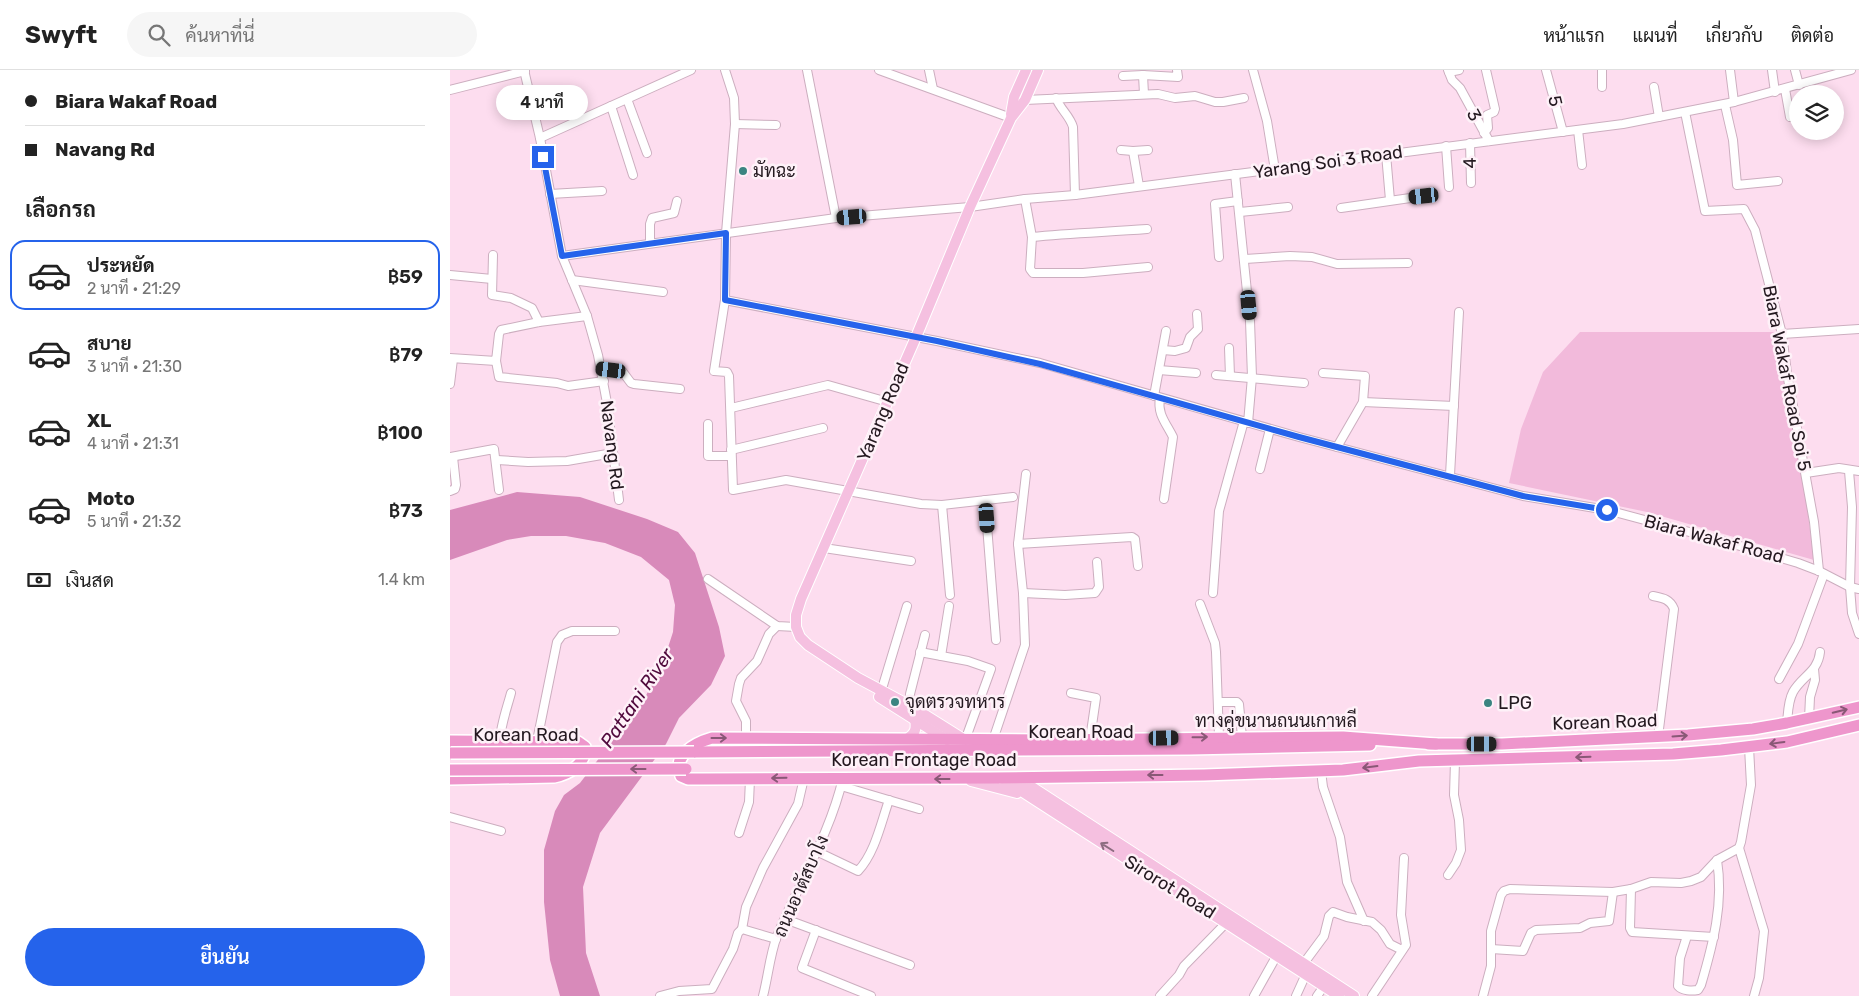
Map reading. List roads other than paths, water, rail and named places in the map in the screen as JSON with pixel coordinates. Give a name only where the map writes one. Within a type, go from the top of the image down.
[{"type":"highway","name":"Korean Road","points":[[450,749],[694,752],[1502,744],[1658,737],[1744,730],[1787,724],[1859,707]]},
{"type":"highway","name":"Korean Road","points":[[1419,761],[1673,754],[1787,742],[1859,725]]},
{"type":"highway","name":"ทางคู่ขนานถนนเกาหลี","points":[[906,739],[947,740],[966,737],[993,740],[1343,737],[1436,744]]},
{"type":"highway","name":"Korean Frontage Road","points":[[906,739],[712,738],[701,741],[688,749],[680,761],[678,770],[681,776],[688,778],[804,778],[842,782],[1321,771],[1419,761]]},
{"type":"highway","points":[[1631,738],[1631,755]]},
{"type":"highway","points":[[694,752],[824,745],[864,745],[906,739]]},
{"type":"highway","points":[[450,749],[500,741],[578,742],[585,747],[581,762],[564,775],[554,777],[450,779]]},
{"type":"highway","points":[[1502,744],[1519,759]]},
{"type":"highway","name":"Korean Road","points":[[450,770],[686,768]]},
{"type":"main road","name":"Yarang Road","points":[[1011,118],[1014,97],[1026,70]]},
{"type":"main road","name":"Yarang Road","points":[[796,627],[796,615],[801,599],[888,402],[970,207],[1011,118],[1025,100],[1038,70]]},
{"type":"main road","points":[[796,627],[800,637],[808,645],[839,666],[881,692],[966,737]]},
{"type":"main road","points":[[839,666],[858,683],[947,740]]},
{"type":"main road","points":[[906,739],[914,734],[916,729],[915,719]]},
{"type":"main road","points":[[1052,800],[1047,790],[1047,785],[1060,776]]},
{"type":"main road","points":[[960,778],[1030,797]]},
{"type":"main road","name":"Sirorot Road","points":[[1001,778],[1226,923],[1278,955],[1305,968],[1324,986],[1340,996]]},
{"type":"main road","name":"Sirorot Road","points":[[1018,778],[1305,968],[1354,996]]},
{"type":"street","points":[[540,138],[691,70]]},
{"type":"street","points":[[725,70],[734,98],[734,124],[726,233],[725,300],[714,371],[729,373],[733,490],[786,480],[921,504],[942,505],[1013,497]]},
{"type":"street","points":[[807,70],[836,218]]},
{"type":"street","points":[[879,70],[1011,118]]},
{"type":"street","points":[[929,70],[933,89]]},
{"type":"street","points":[[1123,76],[1178,77],[1177,70]]},
{"type":"street","points":[[1254,70],[1268,121],[1275,170]]},
{"type":"street","points":[[1448,71],[1459,70]]},
{"type":"street","points":[[1484,133],[1488,128],[1487,115],[1494,112],[1495,109],[1486,70]]},
{"type":"street","name":"5","points":[[1546,70],[1563,132]]},
{"type":"street","points":[[1602,70],[1602,87]]},
{"type":"street","points":[[1730,70],[1734,102]]},
{"type":"street","points":[[1772,70],[1775,92]]},
{"type":"street","points":[[1795,70],[1799,85]]},
{"type":"street","name":"Yarang Soi 3 Road","points":[[1799,85],[1851,70]]},
{"type":"street","points":[[450,90],[524,71]]},
{"type":"street","name":"Navang Rd","points":[[524,71],[540,138],[562,256],[587,316],[604,381],[619,500]]},
{"type":"street","name":"3","points":[[1448,71],[1452,80],[1460,88],[1489,141]]},
{"type":"street","points":[[1143,75],[1144,94]]},
{"type":"street","points":[[1654,87],[1659,118]]},
{"type":"street","name":"Yarang Soi 3 Road","points":[[562,256],[836,218],[970,207],[1025,199],[1075,195],[1578,130],[1659,118],[1789,88]]},
{"type":"street","points":[[1785,89],[1789,111]]},
{"type":"street","points":[[1025,100],[1144,94],[1158,94],[1175,98],[1195,96],[1215,102],[1244,98]]},
{"type":"street","points":[[1056,98],[1063,112],[1070,118],[1073,127],[1075,195]]},
{"type":"street","points":[[627,99],[646,153]]},
{"type":"street","points":[[1725,104],[1733,140],[1737,184],[1778,181]]},
{"type":"street","points":[[611,106],[632,175]]},
{"type":"street","name":"Biara Wakaf Road Soi 5","points":[[1685,112],[1705,211],[1744,210],[1755,230],[1782,334],[1787,373],[1822,572]]},
{"type":"street","points":[[734,124],[776,125]]},
{"type":"street","points":[[1578,130],[1582,165]]},
{"type":"street","name":"4","points":[[1470,143],[1471,182]]},
{"type":"street","points":[[1446,146],[1449,187]]},
{"type":"street","points":[[1121,150],[1148,150]]},
{"type":"street","points":[[1134,151],[1139,186]]},
{"type":"street","points":[[1386,154],[1390,200]]},
{"type":"street","points":[[1213,593],[1219,511],[1246,422],[1252,377],[1245,259],[1235,174]]},
{"type":"street","points":[[550,194],[602,191]]},
{"type":"street","points":[[1340,208],[1424,196]]},
{"type":"street","points":[[1025,199],[1032,237],[1030,269],[1033,273],[1082,273],[1148,266]]},
{"type":"street","points":[[650,243],[651,220],[655,217],[674,213],[677,201]]},
{"type":"street","points":[[1219,256],[1215,204],[1238,201]]},
{"type":"street","points":[[1240,212],[1288,207]]},
{"type":"street","points":[[1032,237],[1067,233],[1147,229]]},
{"type":"street","points":[[493,255],[492,295],[511,298],[532,308],[538,322]]},
{"type":"street","points":[[1245,259],[1290,256],[1312,257],[1336,264],[1408,263]]},
{"type":"street","points":[[450,275],[492,279]]},
{"type":"street","points":[[572,280],[663,292]]},
{"type":"street","name":"Biara Wakaf Road","points":[[725,300],[916,337],[1040,364],[1270,429],[1450,475],[1523,496],[1607,510],[1653,522],[1787,559],[1822,572],[1850,587],[1859,589]]},
{"type":"street","points":[[1450,475],[1459,312]]},
{"type":"street","points":[[1162,350],[1175,351],[1186,348],[1190,337],[1198,329],[1197,314]]},
{"type":"street","points":[[587,316],[538,322],[501,330],[496,361],[499,377],[557,382],[568,386],[604,381]]},
{"type":"street","points":[[1782,334],[1859,329]]},
{"type":"street","points":[[1164,499],[1173,440],[1158,408],[1157,397],[1159,370],[1166,331]]},
{"type":"street","points":[[1228,348],[1230,376]]},
{"type":"street","points":[[450,384],[451,359],[496,361]]},
{"type":"street","points":[[601,369],[622,371],[631,383],[634,384],[680,389]]},
{"type":"street","points":[[1159,370],[1196,373]]},
{"type":"street","points":[[1323,374],[1364,376],[1364,402],[1337,447]]},
{"type":"street","points":[[1216,375],[1304,383]]},
{"type":"street","points":[[731,408],[828,385],[888,402]]},
{"type":"street","points":[[1364,402],[1454,406]]},
{"type":"street","points":[[708,424],[708,456],[731,453],[823,428]]},
{"type":"street","points":[[1260,469],[1270,429]]},
{"type":"street","points":[[450,491],[454,490],[456,485],[451,457],[494,449],[497,460],[499,490]]},
{"type":"street","points":[[497,460],[528,462],[567,460],[613,453]]},
{"type":"street","points":[[1806,473],[1832,469],[1859,472]]},
{"type":"street","points":[[1849,471],[1852,507],[1850,587],[1852,613],[1859,634]]},
{"type":"street","points":[[993,740],[1024,645],[1023,593],[1018,544],[1026,474]]},
{"type":"street","points":[[985,500],[996,640]]},
{"type":"street","points":[[942,505],[950,595]]},
{"type":"street","points":[[1018,544],[1132,537],[1135,540],[1138,566]]},
{"type":"street","points":[[824,548],[912,561]]},
{"type":"street","points":[[1023,593],[1095,594],[1099,587],[1097,562]]},
{"type":"street","points":[[1779,679],[1798,644],[1822,572]]},
{"type":"street","points":[[708,579],[778,626],[796,627]]},
{"type":"street","points":[[1653,596],[1665,598],[1672,603],[1674,609],[1658,737]]},
{"type":"street","points":[[1200,604],[1215,643],[1219,737]]},
{"type":"street","points":[[881,692],[907,606]]},
{"type":"street","points":[[941,656],[949,606]]},
{"type":"street","points":[[746,738],[746,721],[736,701],[739,684],[741,678],[757,662],[769,634],[778,626]]},
{"type":"street","points":[[537,741],[557,642],[562,635],[572,631],[614,631]]},
{"type":"street","points":[[910,694],[925,635]]},
{"type":"street","points":[[920,652],[968,661],[991,669],[966,737]]},
{"type":"street","points":[[1787,724],[1792,694],[1804,678],[1814,669],[1819,661],[1820,652]]},
{"type":"street","points":[[1809,719],[1810,697],[1815,680],[1814,669]]},
{"type":"street","points":[[500,741],[501,727],[511,693]]},
{"type":"street","points":[[1071,693],[1096,698],[1090,739]]},
{"type":"street","points":[[1218,702],[1237,702],[1239,704],[1242,737]]},
{"type":"street","points":[[1749,747],[1751,785],[1739,848],[1764,931],[1759,978],[1754,996]]},
{"type":"street","points":[[1448,875],[1456,863],[1460,850],[1459,820],[1454,795],[1455,761]]},
{"type":"street","points":[[1321,771],[1323,787],[1340,837],[1347,882],[1364,920]]},
{"type":"street","points":[[660,996],[679,991],[712,989],[733,949],[738,933],[742,929],[746,907],[763,868],[795,810],[804,778]]},
{"type":"street","points":[[739,834],[749,802],[750,779]]},
{"type":"street","points":[[842,782],[919,809]]},
{"type":"street","name":"ถนนอาตัสบาโง","points":[[763,996],[776,939],[837,804],[842,782]]},
{"type":"street","points":[[816,851],[858,871],[875,842],[889,800]]},
{"type":"street","points":[[450,817],[501,831]]},
{"type":"street","points":[[1483,996],[1491,966],[1491,931],[1501,894],[1504,891],[1613,892],[1631,889],[1651,882],[1681,883],[1701,877],[1717,860],[1739,848]]},
{"type":"street","points":[[1372,996],[1406,941],[1401,924],[1404,858]]},
{"type":"street","points":[[1687,936],[1680,958],[1678,986],[1683,989],[1698,990],[1714,937],[1720,885],[1717,860]]},
{"type":"street","points":[[1631,889],[1630,928],[1632,932],[1714,937]]},
{"type":"street","points":[[1491,949],[1523,951],[1531,933],[1536,930],[1580,928],[1590,923],[1609,921],[1613,892]]},
{"type":"street","points":[[1296,996],[1305,968],[1324,936],[1331,912],[1377,925],[1390,944],[1402,950]]},
{"type":"street","points":[[785,919],[910,966]]},
{"type":"street","points":[[1160,996],[1179,975],[1184,966],[1226,923]]},
{"type":"street","points":[[742,929],[776,939]]},
{"type":"street","points":[[816,930],[802,968],[867,995]]},
{"type":"street","points":[[1254,996],[1278,955]]},
{"type":"street","points":[[1317,996],[1324,986]]},
{"type":"place","name":"มัทฉะ","points":[[743,171]]},
{"type":"place","name":"จุดตรวจทหาร","points":[[895,702]]},
{"type":"place","name":"LPG","points":[[1488,703]]},
{"type":"water label","name":"Pattani River","points":[[637,698]]}]
